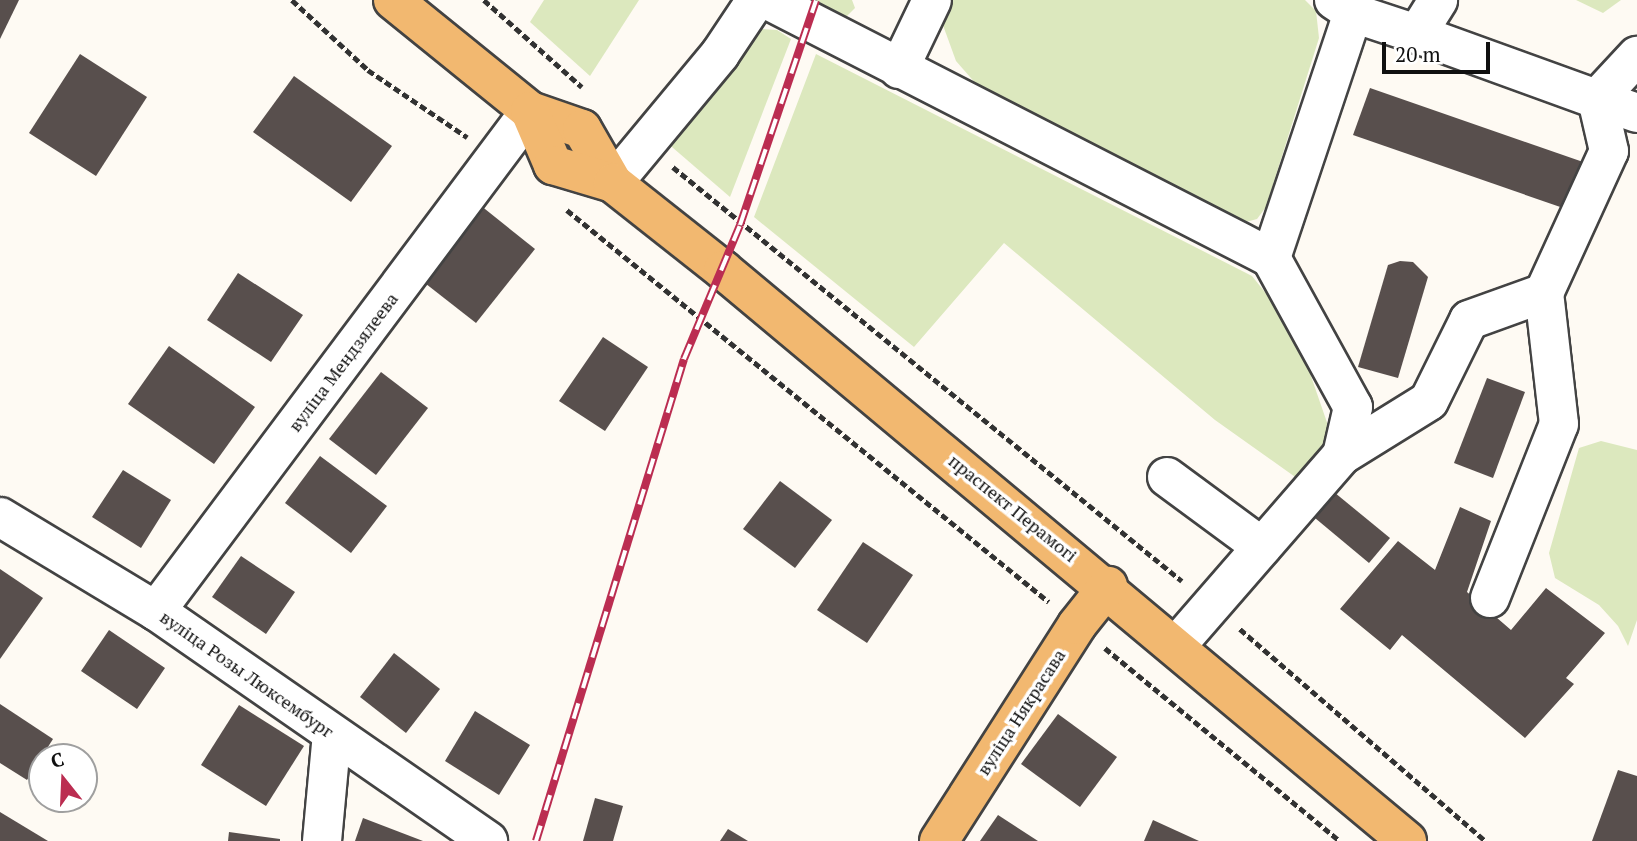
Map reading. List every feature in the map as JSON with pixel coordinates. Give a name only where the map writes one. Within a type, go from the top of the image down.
[{"type":"main road","name":"праспект Перамогі","points":[[393,0],[530,111],[583,129],[613,183],[1108,586],[1407,841]]},
{"type":"main road","name":"вуліца Някрасава","points":[[939,841],[1077,625],[1108,586]]},
{"type":"street","points":[[613,183],[648,146],[715,50],[756,0]]},
{"type":"street","points":[[768,0],[1271,258],[1353,407],[1342,455]]},
{"type":"street","points":[[899,69],[932,0]]},
{"type":"street","points":[[1417,34],[1438,0]]},
{"type":"street","points":[[1271,258],[1343,6],[1637,113]]},
{"type":"street","points":[[1597,99],[1637,57]]},
{"type":"street","points":[[1490,598],[1559,424],[1544,293],[1609,151],[1597,99]]},
{"type":"street","name":"вуліца Мендзялеева","points":[[156,611],[530,111]]},
{"type":"street","points":[[1176,646],[1342,455],[1429,401],[1469,320],[1544,293]]},
{"type":"street","points":[[1167,477],[1262,547]]},
{"type":"street","name":"вуліца Розы Люксембург","points":[[0,517],[156,611],[488,841]]},
{"type":"street","points":[[322,841],[332,733]]},
{"type":"path","points":[[292,0],[400,94],[498,156]]},
{"type":"path","points":[[484,0],[592,96]]},
{"type":"path","points":[[648,146],[1211,604],[1486,841]]},
{"type":"path","points":[[561,205],[1340,841]]},
{"type":"green space","points":[[544,0],[639,0],[590,76],[530,22]]},
{"type":"green space","points":[[800,0],[852,0],[855,8],[839,24]]},
{"type":"green space","points":[[945,0],[1305,0],[1316,11],[1319,38],[1266,207],[1257,219],[1242,223],[984,93],[956,61],[940,17]]},
{"type":"green space","points":[[1576,0],[1621,0],[1603,13]]},
{"type":"green space","points":[[762,29],[777,30],[791,39],[730,197],[665,141],[746,37]]},
{"type":"green space","points":[[816,54],[1252,276],[1295,330],[1331,434],[1298,479],[1215,420],[1004,243],[914,347],[754,217]]},
{"type":"green space","points":[[1601,441],[1637,450],[1637,620],[1628,646],[1618,626],[1599,605],[1555,578],[1549,553],[1579,448]]},
{"type":"building","points":[[0,0],[19,0],[0,39]]},
{"type":"building","points":[[80,54],[147,97],[96,176],[29,133]]},
{"type":"building","points":[[294,76],[392,146],[351,202],[253,132]]},
{"type":"building","points":[[1370,88],[1586,163],[1569,210],[1353,135]]},
{"type":"building","points":[[480,205],[535,249],[476,323],[421,280]]},
{"type":"building","points":[[1400,261],[1413,262],[1428,277],[1398,378],[1358,367],[1388,265]]},
{"type":"building","points":[[238,273],[303,315],[271,362],[207,320]]},
{"type":"building","points":[[603,337],[648,367],[605,431],[559,401]]},
{"type":"building","points":[[169,346],[255,407],[214,464],[128,404]]},
{"type":"building","points":[[381,372],[428,408],[376,475],[329,439]]},
{"type":"building","points":[[1487,378],[1525,392],[1493,478],[1454,463]]},
{"type":"building","points":[[320,456],[387,506],[351,553],[285,503]]},
{"type":"building","points":[[123,470],[171,500],[141,548],[92,517]]},
{"type":"building","points":[[780,481],[832,520],[795,568],[743,529]]},
{"type":"building","points":[[1329,488],[1390,538],[1369,563],[1309,513]]},
{"type":"building","points":[[1460,507],[1491,521],[1467,592],[1511,630],[1546,588],[1605,633],[1566,678],[1574,684],[1525,738],[1402,635],[1390,650],[1340,609],[1398,541],[1435,570]]},
{"type":"building","points":[[863,542],[913,575],[867,643],[817,610]]},
{"type":"building","points":[[241,556],[295,592],[266,634],[212,597]]},
{"type":"building","points":[[0,569],[43,598],[0,659]]},
{"type":"building","points":[[109,630],[165,668],[137,709],[81,671]]},
{"type":"building","points":[[394,653],[440,689],[406,733],[360,697]]},
{"type":"building","points":[[0,704],[53,739],[50,743],[28,743],[27,780],[0,763]]},
{"type":"building","points":[[239,705],[304,746],[266,806],[201,765]]},
{"type":"building","points":[[475,711],[530,745],[499,795],[445,761]]},
{"type":"building","points":[[1058,714],[1117,757],[1080,807],[1021,764]]},
{"type":"building","points":[[1618,770],[1637,776],[1637,841],[1592,841]]},
{"type":"building","points":[[595,798],[623,806],[613,841],[583,841]]},
{"type":"building","points":[[0,812],[48,841],[0,841]]},
{"type":"building","points":[[998,815],[1038,841],[980,841]]},
{"type":"building","points":[[363,818],[423,841],[355,841]]},
{"type":"building","points":[[1153,820],[1199,841],[1144,841]]},
{"type":"building","points":[[728,829],[748,841],[720,841]]},
{"type":"building","points":[[229,832],[280,839],[280,841],[228,841]]},
{"type":"railway","points":[[536,841],[684,359],[740,225],[816,0]]}]
